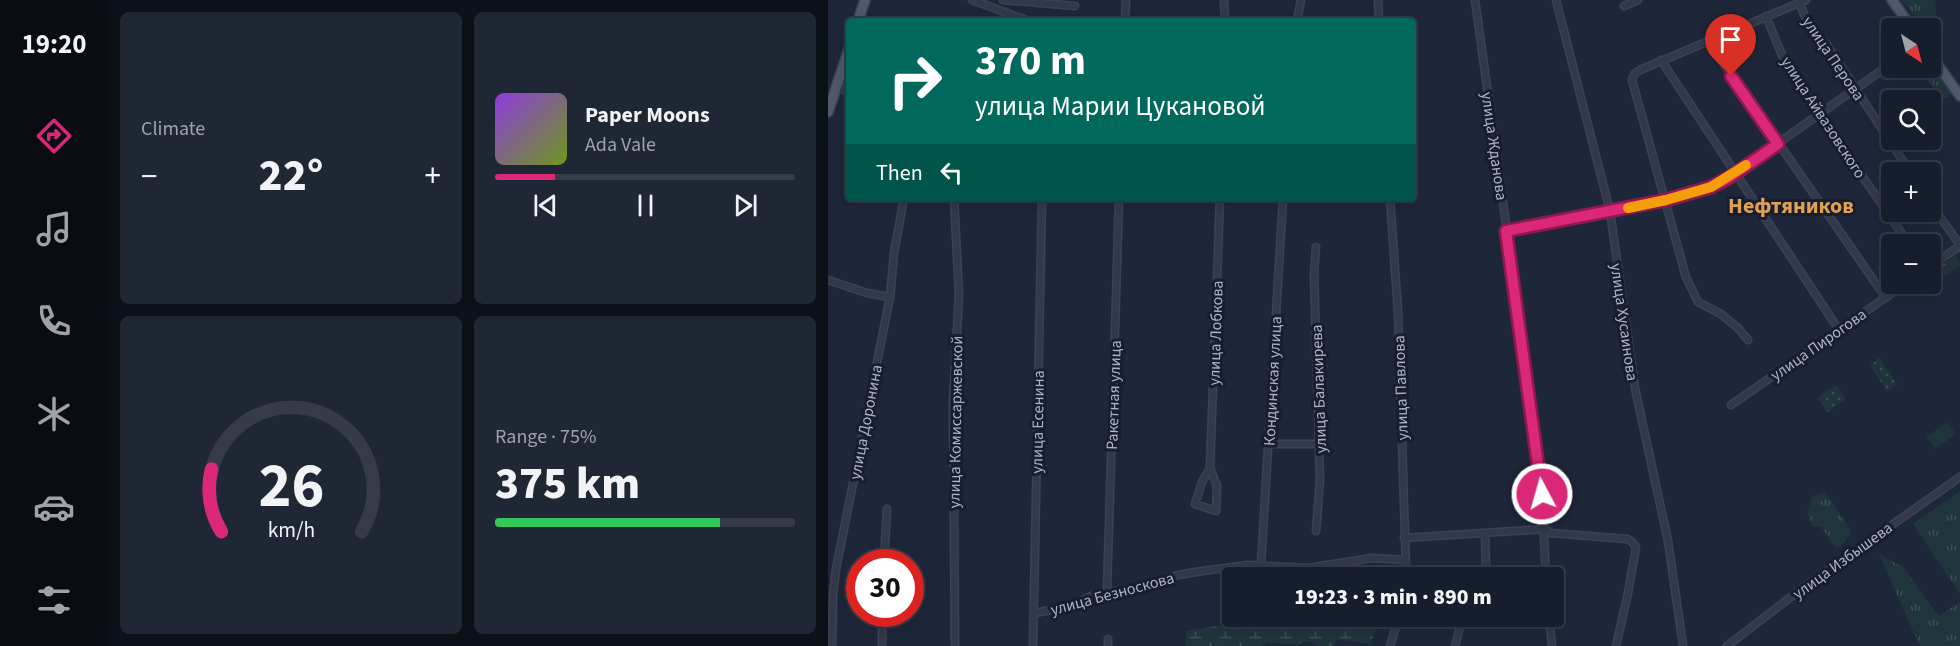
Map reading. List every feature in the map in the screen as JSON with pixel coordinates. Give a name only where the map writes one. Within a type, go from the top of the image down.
[{"type":"main road","points":[[859,18],[865,0]]},
{"type":"main road","points":[[1892,0],[1905,18]]},
{"type":"main road","points":[[828,112],[846,58]]},
{"type":"main road","points":[[1941,69],[1960,96]]},
{"type":"street","points":[[972,0],[1021,18]]},
{"type":"street","points":[[1003,0],[1075,6]]},
{"type":"street","points":[[1125,18],[1126,0]]},
{"type":"street","points":[[1224,0],[1225,18]]},
{"type":"street","points":[[1298,18],[1301,0]]},
{"type":"street","points":[[1378,0],[1379,18]]},
{"type":"street","name":"улица Жданова","points":[[1475,0],[1541,477],[1546,567]]},
{"type":"street","name":"улица Хусаинова","points":[[1556,0],[1610,211],[1635,388],[1668,541],[1683,646]]},
{"type":"street","points":[[1624,6],[1638,0]]},
{"type":"street","points":[[1748,340],[1721,314],[1698,302],[1686,277],[1632,80],[1640,70],[1661,60],[1803,1]]},
{"type":"street","name":"улица Перова","points":[[1803,1],[1802,15],[1827,45],[1903,162]]},
{"type":"street","name":"улица Айвазовского","points":[[1766,16],[1786,65],[1902,234]]},
{"type":"street","points":[[1711,39],[1720,59],[1886,298]]},
{"type":"street","points":[[1661,60],[1839,330]]},
{"type":"street","points":[[1506,231],[1666,200],[1711,187],[1778,144],[1881,71]]},
{"type":"street","points":[[836,88],[846,90]]},
{"type":"street","name":"улица Доронина","points":[[832,646],[830,596],[890,297],[894,253],[903,201]]},
{"type":"street","name":"улица Комиссаржевской","points":[[954,201],[959,294],[953,404],[954,646]]},
{"type":"street","name":"улица Есенина","points":[[1033,646],[1042,201]]},
{"type":"street","name":"Ракетная улица","points":[[1107,592],[1119,201]]},
{"type":"street","name":"улица Лобкова","points":[[1210,468],[1202,482],[1195,504],[1216,511],[1217,486],[1210,468],[1220,201]]},
{"type":"street","name":"Кондинская улица","points":[[1260,565],[1283,201]]},
{"type":"street","name":"улица Павлова","points":[[1390,201],[1398,312],[1405,567]]},
{"type":"street","points":[[1941,218],[1960,245],[1941,258]]},
{"type":"street","name":"улица Балакирева","points":[[1316,247],[1314,273],[1320,480],[1316,531]]},
{"type":"street","points":[[828,280],[867,293],[890,297]]},
{"type":"street","name":"улица Пирогова","points":[[1731,405],[1891,294]]},
{"type":"street","points":[[1269,444],[1319,444]]},
{"type":"street","name":"улица Избышева","points":[[1727,646],[1804,587],[1960,477]]},
{"type":"street","points":[[885,549],[887,509]]},
{"type":"street","points":[[1404,538],[1545,529],[1551,533],[1631,541],[1636,547],[1616,646]]},
{"type":"street","points":[[1485,533],[1486,567]]},
{"type":"street","name":"улица Безноскова","points":[[1034,613],[1069,607],[1093,595],[1143,587],[1178,575],[1202,571],[1260,565],[1308,568],[1372,558],[1405,560]]},
{"type":"street","points":[[882,627],[882,646]]},
{"type":"street","points":[[1390,646],[1396,627]]},
{"type":"street","points":[[1455,646],[1460,627]]},
{"type":"street","points":[[1550,627],[1552,646]]},
{"type":"green space","points":[[1902,0],[1935,0],[1935,18],[1915,18]]},
{"type":"green space","points":[[1941,77],[1952,93],[1942,101],[1941,90],[1935,90],[1926,78]]},
{"type":"green space","points":[[1956,255],[1960,265],[1941,279],[1941,266]]},
{"type":"green space","points":[[1879,358],[1897,384],[1887,391],[1870,365]]},
{"type":"green space","points":[[1836,385],[1846,399],[1828,412],[1817,398]]},
{"type":"green space","points":[[1947,422],[1956,434],[1935,449],[1926,437]]},
{"type":"green space","points":[[1960,491],[1960,594],[1913,524]]},
{"type":"green space","points":[[1825,492],[1851,530],[1846,541],[1836,548],[1821,527],[1812,526],[1807,512],[1812,496]]},
{"type":"green space","points":[[1879,554],[1903,567],[1939,616],[1960,602],[1960,646],[1920,646]]},
{"type":"green space","points":[[1222,625],[1376,627],[1371,644],[1337,639],[1334,646],[1318,646],[1307,641],[1296,645],[1267,642],[1262,646],[1186,646],[1186,631]]},
{"type":"slow traffic","points":[[1628,208],[1711,187],[1746,165]]},
{"type":"district","name":"Нефтяников","points":[[1791,205]]},
{"type":"route","points":[[1542,494],[1506,231],[1666,200],[1711,187],[1730,177],[1778,144],[1731,76]]}]
